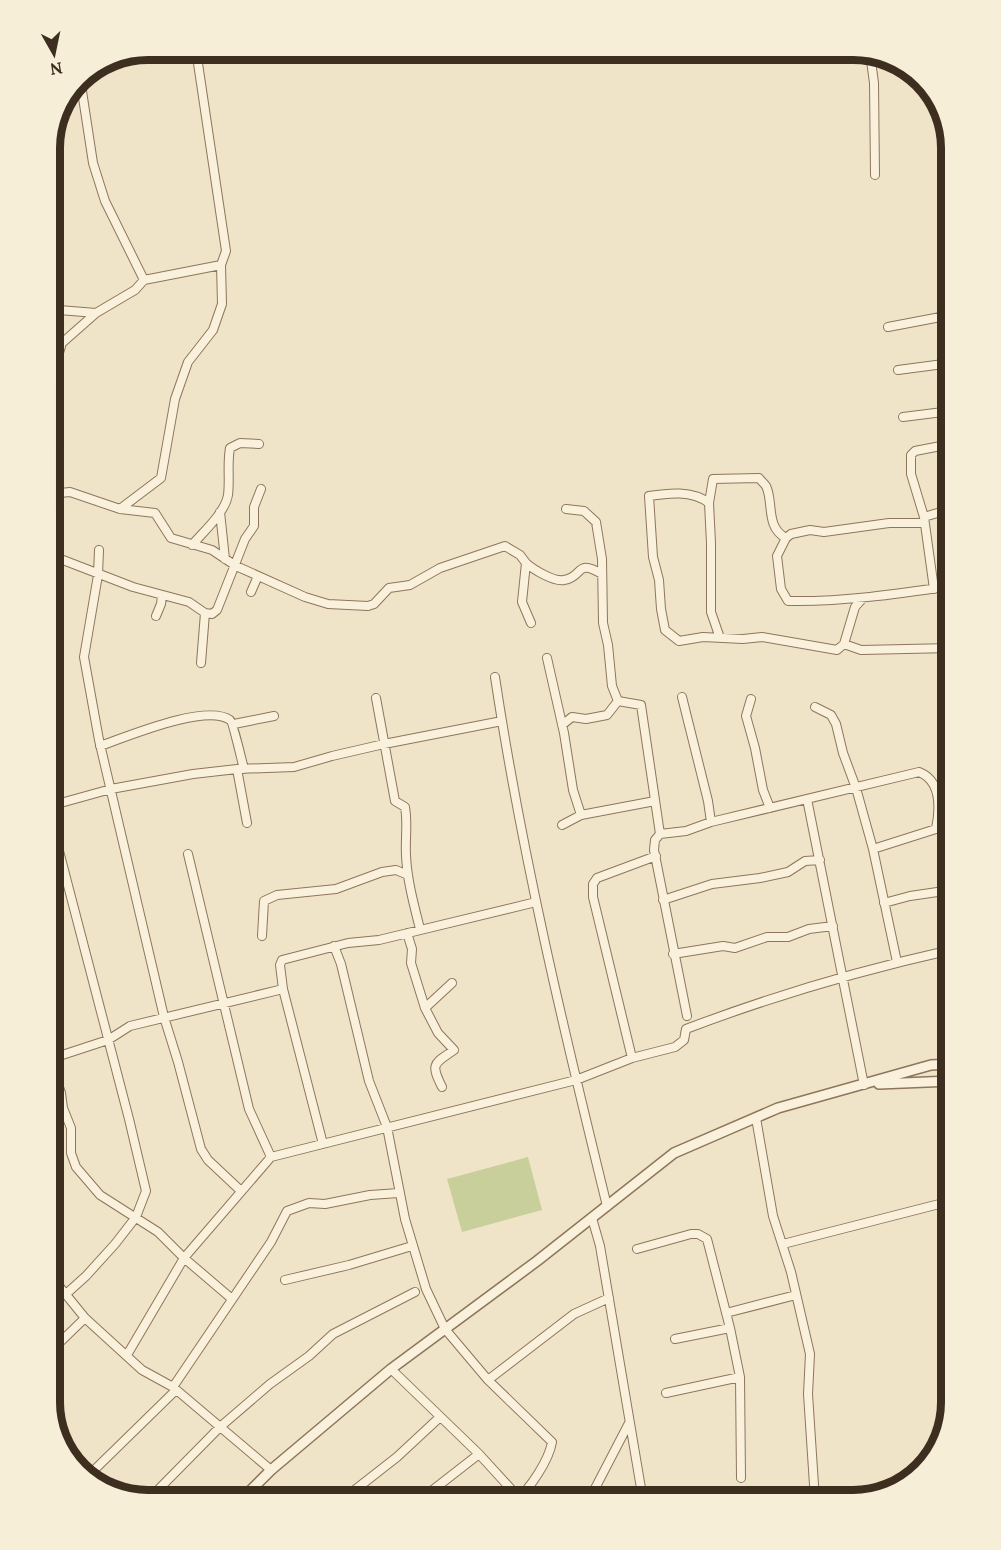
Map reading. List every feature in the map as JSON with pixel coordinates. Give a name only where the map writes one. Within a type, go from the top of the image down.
[{"type":"street","points":[[120,509],[161,478],[175,399],[188,362],[213,330],[222,304],[221,265],[226,251],[197,60]]},
{"type":"street","points":[[871,62],[874,83],[875,175]]},
{"type":"street","points":[[82,91],[93,163],[105,201],[144,280]]},
{"type":"street","points":[[60,350],[62,343],[96,313],[135,290],[144,280],[221,265]]},
{"type":"street","points":[[60,310],[96,313]]},
{"type":"street","points":[[888,327],[941,317]]},
{"type":"street","points":[[898,370],[941,364]]},
{"type":"street","points":[[903,417],[941,412]]},
{"type":"street","points":[[192,545],[220,512],[228,498],[227,461],[230,448],[240,443],[259,444]]},
{"type":"street","points":[[934,589],[924,520],[910,474],[911,455],[915,451],[941,446]]},
{"type":"street","points":[[720,638],[711,612],[709,503],[713,478],[759,478],[766,487],[770,515],[780,535],[786,538]]},
{"type":"street","points":[[60,559],[98,574],[189,602],[205,613],[212,614],[217,610],[245,539],[254,526],[254,507],[261,489]]},
{"type":"street","points":[[60,493],[70,492],[120,509],[155,513],[171,538],[212,550],[236,566],[305,597],[328,604],[368,606],[374,604],[389,588],[410,585],[440,568],[505,546],[520,555],[526,563],[552,579],[566,580],[584,567],[591,567],[602,574]]},
{"type":"street","points":[[709,503],[703,498],[685,494],[668,493],[649,496],[653,557],[659,580],[659,599],[665,630],[679,641],[703,637],[762,637],[837,650],[844,644],[855,607],[863,598]]},
{"type":"street","points":[[566,509],[584,511],[596,522],[602,559],[603,623],[608,645],[612,686],[618,701]]},
{"type":"street","points":[[220,512],[225,559]]},
{"type":"street","points":[[941,513],[924,520],[824,532],[810,530],[791,534],[786,538],[777,556],[781,589],[788,601],[863,598],[941,588]]},
{"type":"street","points":[[99,550],[98,574],[84,657],[100,746],[164,1017],[201,1149],[208,1160],[241,1191]]},
{"type":"street","points":[[526,563],[522,602],[531,623]]},
{"type":"street","points":[[251,592],[258,576]]},
{"type":"street","points":[[156,616],[162,595]]},
{"type":"street","points":[[201,663],[205,613]]},
{"type":"street","points":[[844,644],[861,650],[941,648]]},
{"type":"street","points":[[547,658],[573,790],[582,815]]},
{"type":"street","points":[[495,677],[536,902],[607,1206]]},
{"type":"street","points":[[376,698],[395,801],[405,807],[408,823],[406,853],[408,875],[420,929]]},
{"type":"street","points":[[682,698],[708,801],[711,822]]},
{"type":"street","points":[[751,699],[746,716],[763,790],[770,808]]},
{"type":"street","points":[[562,725],[572,717],[586,719],[607,715],[618,701]]},
{"type":"street","points":[[618,701],[641,705],[660,834]]},
{"type":"street","points":[[815,707],[831,715],[856,788],[873,849],[897,962]]},
{"type":"street","points":[[100,746],[175,720],[220,716],[231,721],[234,724],[248,823]]},
{"type":"street","points":[[234,724],[274,716]]},
{"type":"street","points":[[60,803],[111,789],[193,774],[294,767],[384,744],[502,721]]},
{"type":"street","points":[[687,1016],[656,856],[655,840],[660,834],[686,831],[711,822],[919,772],[926,774],[938,792],[940,810],[936,829]]},
{"type":"street","points":[[807,799],[864,1085]]},
{"type":"street","points":[[562,825],[582,815],[655,801]]},
{"type":"street","points":[[873,849],[941,828]]},
{"type":"street","points":[[188,854],[249,1109],[272,1157]]},
{"type":"street","points":[[632,1058],[593,897],[593,884],[597,878],[656,856]]},
{"type":"street","points":[[663,900],[712,885],[788,872],[805,861],[820,860]]},
{"type":"street","points":[[60,862],[146,1191],[136,1217],[86,1276],[66,1294]]},
{"type":"street","points":[[262,936],[264,901],[277,894],[336,888],[382,872],[396,870],[408,875]]},
{"type":"street","points":[[884,903],[941,892]]},
{"type":"street","points":[[323,1144],[283,989],[280,965],[282,960],[334,946],[379,940],[536,902]]},
{"type":"street","points":[[674,954],[723,946],[735,948],[767,938],[788,937],[809,929],[833,926]]},
{"type":"street","points":[[407,933],[412,949],[411,963],[425,1008],[438,1033],[454,1050],[440,1058],[435,1066],[442,1087]]},
{"type":"street","points":[[334,946],[341,964],[369,1081],[387,1127],[412,1246],[426,1288],[445,1329],[488,1380],[552,1442],[551,1448],[526,1490]]},
{"type":"street","points":[[127,1355],[184,1258],[272,1157],[576,1080],[632,1058],[675,1047],[684,1040],[686,1029],[724,1014],[787,993],[897,962],[941,952]]},
{"type":"street","points":[[425,1008],[452,983]]},
{"type":"street","points":[[60,1057],[108,1041],[130,1026],[283,989]]},
{"type":"street","points":[[252,1488],[391,1369],[537,1261],[674,1153],[778,1108],[932,1065],[941,1065]]},
{"type":"street","points":[[864,1085],[941,1081]]},
{"type":"street","points":[[60,1092],[71,1128],[71,1153],[76,1167],[100,1195],[158,1232],[184,1258],[232,1299]]},
{"type":"street","points":[[756,1118],[773,1216],[783,1244],[810,1354],[808,1394],[814,1490]]},
{"type":"street","points":[[93,1471],[174,1389],[271,1242],[288,1211],[309,1203],[325,1204],[399,1192]]},
{"type":"street","points":[[783,1244],[941,1204]]},
{"type":"street","points":[[592,1218],[600,1246],[641,1490]]},
{"type":"street","points":[[637,1249],[691,1234],[703,1235],[710,1249],[740,1377],[741,1478]]},
{"type":"street","points":[[285,1280],[349,1265],[412,1246]]},
{"type":"street","points":[[60,1287],[85,1318],[142,1370],[174,1389],[271,1470]]},
{"type":"street","points":[[158,1490],[220,1427],[333,1334],[415,1292]]},
{"type":"street","points":[[726,1313],[796,1294]]},
{"type":"street","points":[[488,1380],[574,1314],[609,1298]]},
{"type":"street","points":[[60,1342],[85,1318]]},
{"type":"street","points":[[675,1339],[730,1328]]},
{"type":"street","points":[[391,1369],[479,1454],[510,1490]]},
{"type":"street","points":[[666,1393],[740,1377]]},
{"type":"street","points":[[355,1490],[397,1457],[440,1417]]},
{"type":"street","points":[[594,1490],[629,1423]]},
{"type":"street","points":[[433,1490],[479,1454]]},
{"type":"green space","points":[[528,1157],[542,1210],[462,1232],[447,1179]]}]
